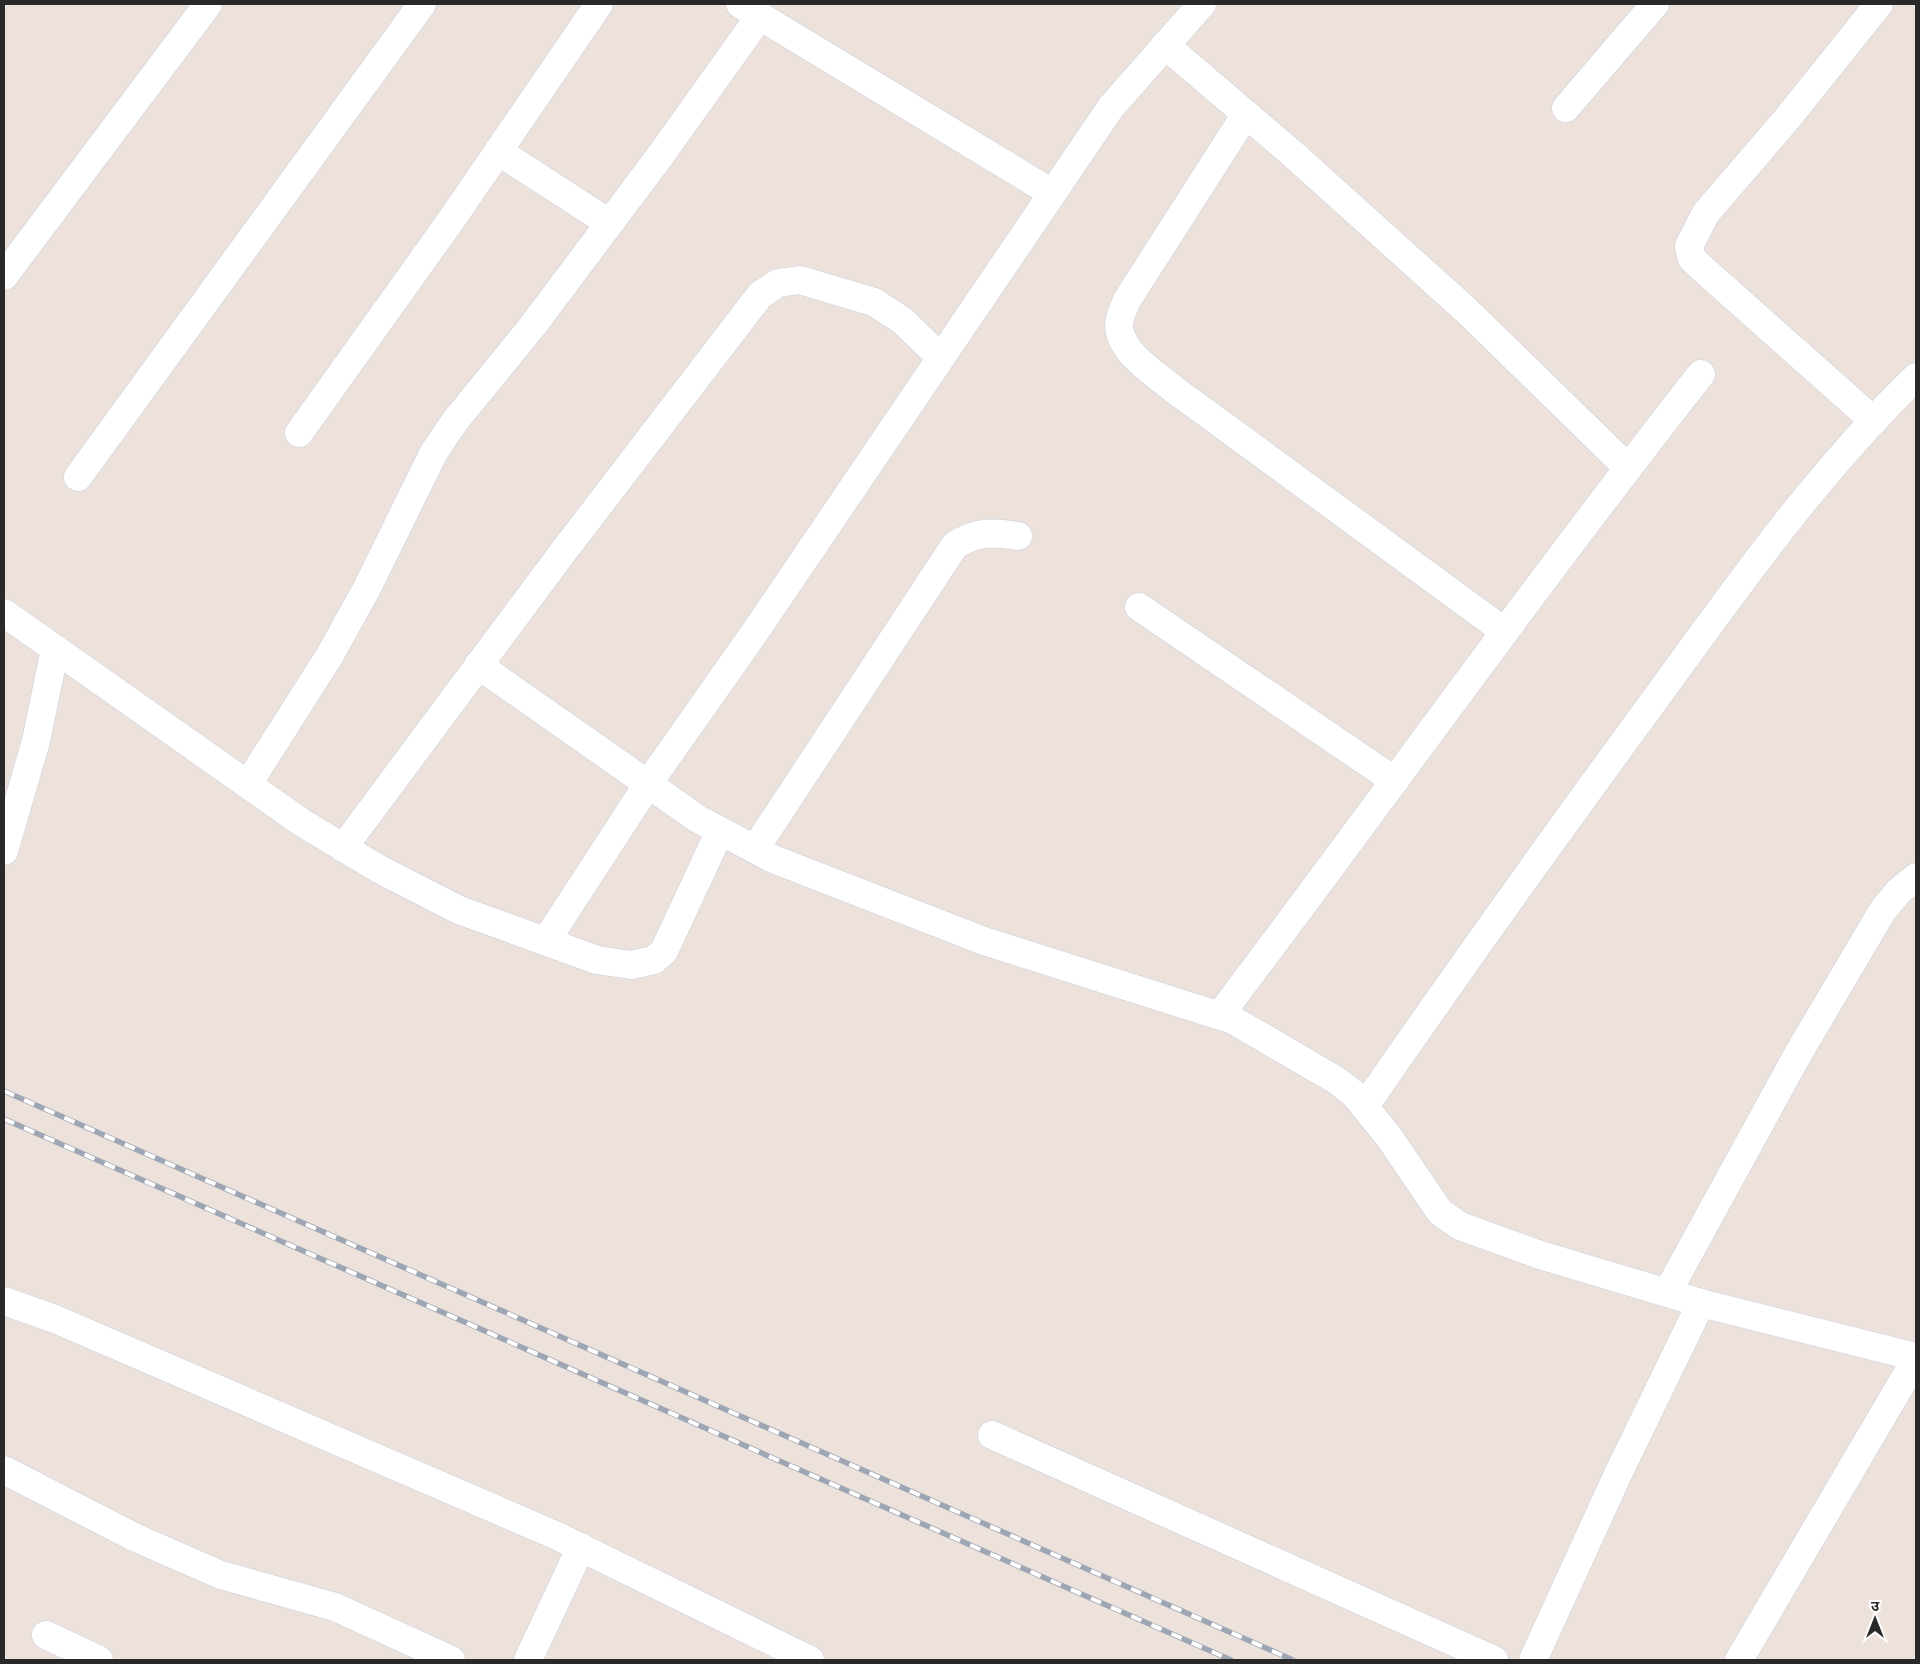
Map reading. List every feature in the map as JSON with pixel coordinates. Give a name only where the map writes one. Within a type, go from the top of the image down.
[{"type":"street","points":[[4,276],[208,4]]},
{"type":"street","points":[[78,477],[422,4]]},
{"type":"street","points":[[300,433],[599,4]]},
{"type":"street","points":[[546,941],[648,784],[757,629],[1111,107],[1202,4]]},
{"type":"street","points":[[1566,108],[1655,4]]},
{"type":"street","points":[[1874,421],[1702,269],[1692,259],[1689,246],[1706,213],[1786,120],[1878,4]]},
{"type":"street","points":[[248,784],[330,655],[367,588],[434,452],[455,421],[531,328],[609,223],[750,10],[1052,193]]},
{"type":"street","points":[[1166,45],[1466,310],[1628,468]]},
{"type":"street","points":[[1246,114],[1127,300],[1119,327],[1123,341],[1138,359],[1172,388],[1504,631]]},
{"type":"street","points":[[498,151],[609,223]]},
{"type":"street","points":[[343,848],[478,665],[760,295],[778,283],[800,280],[874,302],[903,321],[940,358]]},
{"type":"street","points":[[1220,1015],[1395,781],[1504,631],[1701,374]]},
{"type":"street","points":[[1365,1106],[1498,914],[1771,540],[1874,421],[1916,377]]},
{"type":"street","points":[[755,849],[955,545],[971,535],[998,533],[1018,536]]},
{"type":"street","points":[[1139,607],[1395,781]]},
{"type":"street","points":[[4,613],[301,822],[343,848],[379,869],[459,910],[596,960],[631,965],[654,960],[664,951],[720,831]]},
{"type":"street","points":[[4,851],[36,741],[55,649]]},
{"type":"street","points":[[478,665],[698,819],[790,866],[984,941],[1233,1020],[1336,1080],[1365,1106],[1440,1212],[1460,1226],[1540,1256],[1701,1303],[1916,1358],[1739,1660]]},
{"type":"street","points":[[1667,1293],[1798,1054],[1884,910],[1899,891],[1916,877]]},
{"type":"street","points":[[4,1301],[55,1319],[581,1547],[810,1660]]},
{"type":"street","points":[[1533,1660],[1618,1474],[1701,1303]]},
{"type":"street","points":[[992,1435],[1494,1660]]},
{"type":"street","points":[[4,1470],[134,1537],[221,1575],[335,1607],[451,1660]]},
{"type":"street","points":[[528,1660],[581,1547]]},
{"type":"street","points":[[46,1635],[99,1660]]},
{"type":"railway","points":[[4,1091],[1293,1660]]},
{"type":"railway","points":[[4,1119],[1231,1660]]}]
